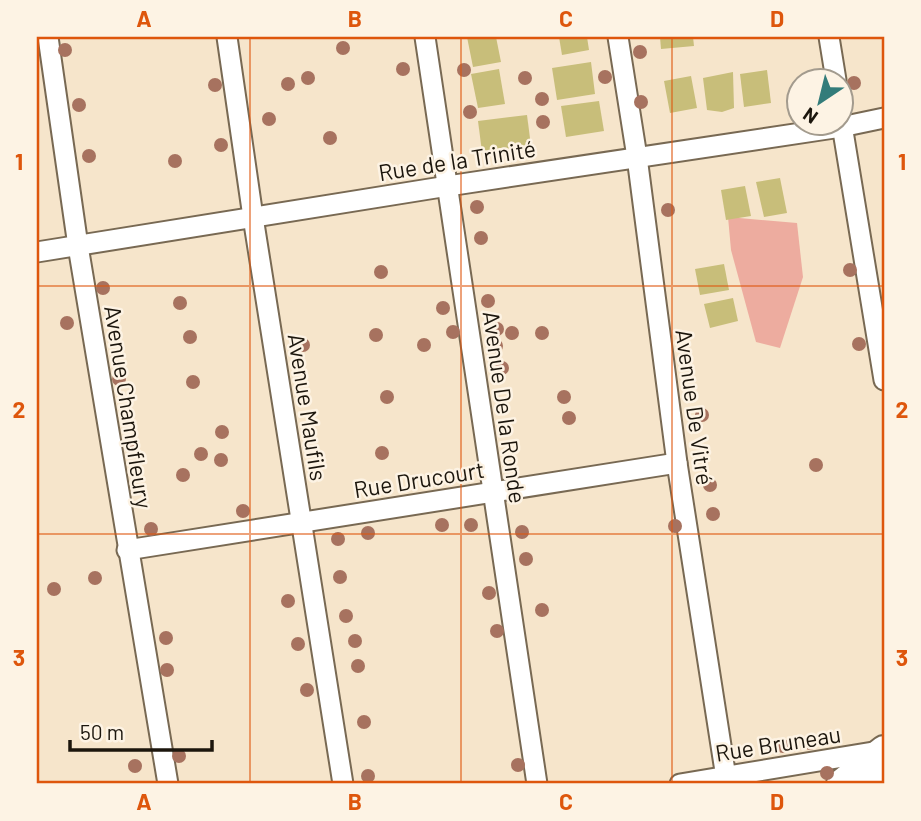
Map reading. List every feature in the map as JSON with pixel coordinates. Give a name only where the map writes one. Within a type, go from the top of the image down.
[{"type":"main road","points":[[841,784],[884,750]]},
{"type":"main road","points":[[875,784],[884,777]]},
{"type":"street","name":"Avenue Champfleury","points":[[48,37],[78,246],[168,784]]},
{"type":"street","name":"Avenue Maufils","points":[[227,37],[342,784]]},
{"type":"street","name":"Avenue De la Ronde","points":[[425,37],[537,784]]},
{"type":"street","name":"Avenue De Vitré","points":[[618,37],[637,157],[677,463],[726,780]]},
{"type":"street","points":[[830,37],[834,66]]},
{"type":"street","name":"Rue de la Trinité","points":[[855,121],[884,118]]},
{"type":"street","name":"Rue de la Trinité","points":[[37,252],[785,132]]},
{"type":"street","points":[[844,136],[884,380]]},
{"type":"street","name":"Rue Drucourt","points":[[127,550],[677,463]]},
{"type":"street","name":"Rue Bruneau","points":[[680,784],[726,780],[793,765],[884,750]]},
{"type":"shaded area","points":[[728,217],[797,223],[803,277],[780,348],[756,342],[731,250]]},
{"type":"building","points":[[467,37],[496,37],[501,62],[473,67]]},
{"type":"building","points":[[559,37],[587,37],[589,50],[562,55]]},
{"type":"building","points":[[660,37],[693,37],[694,46],[661,49]]},
{"type":"building","points":[[591,62],[595,94],[557,100],[552,68]]},
{"type":"building","points":[[499,69],[505,104],[478,108],[471,74]]},
{"type":"building","points":[[767,70],[771,103],[744,107],[740,74]]},
{"type":"building","points":[[733,72],[734,108],[722,112],[707,110],[703,78]]},
{"type":"building","points":[[691,76],[697,108],[670,113],[664,81]]},
{"type":"building","points":[[599,101],[604,131],[566,137],[561,106]]},
{"type":"building","points":[[527,115],[531,146],[482,152],[478,121]]},
{"type":"building","points":[[780,178],[787,213],[764,217],[756,182]]},
{"type":"building","points":[[745,186],[751,216],[726,220],[721,190]]},
{"type":"building","points":[[724,264],[729,290],[700,295],[695,269]]},
{"type":"building","points":[[733,298],[738,321],[710,328],[704,304]]}]
